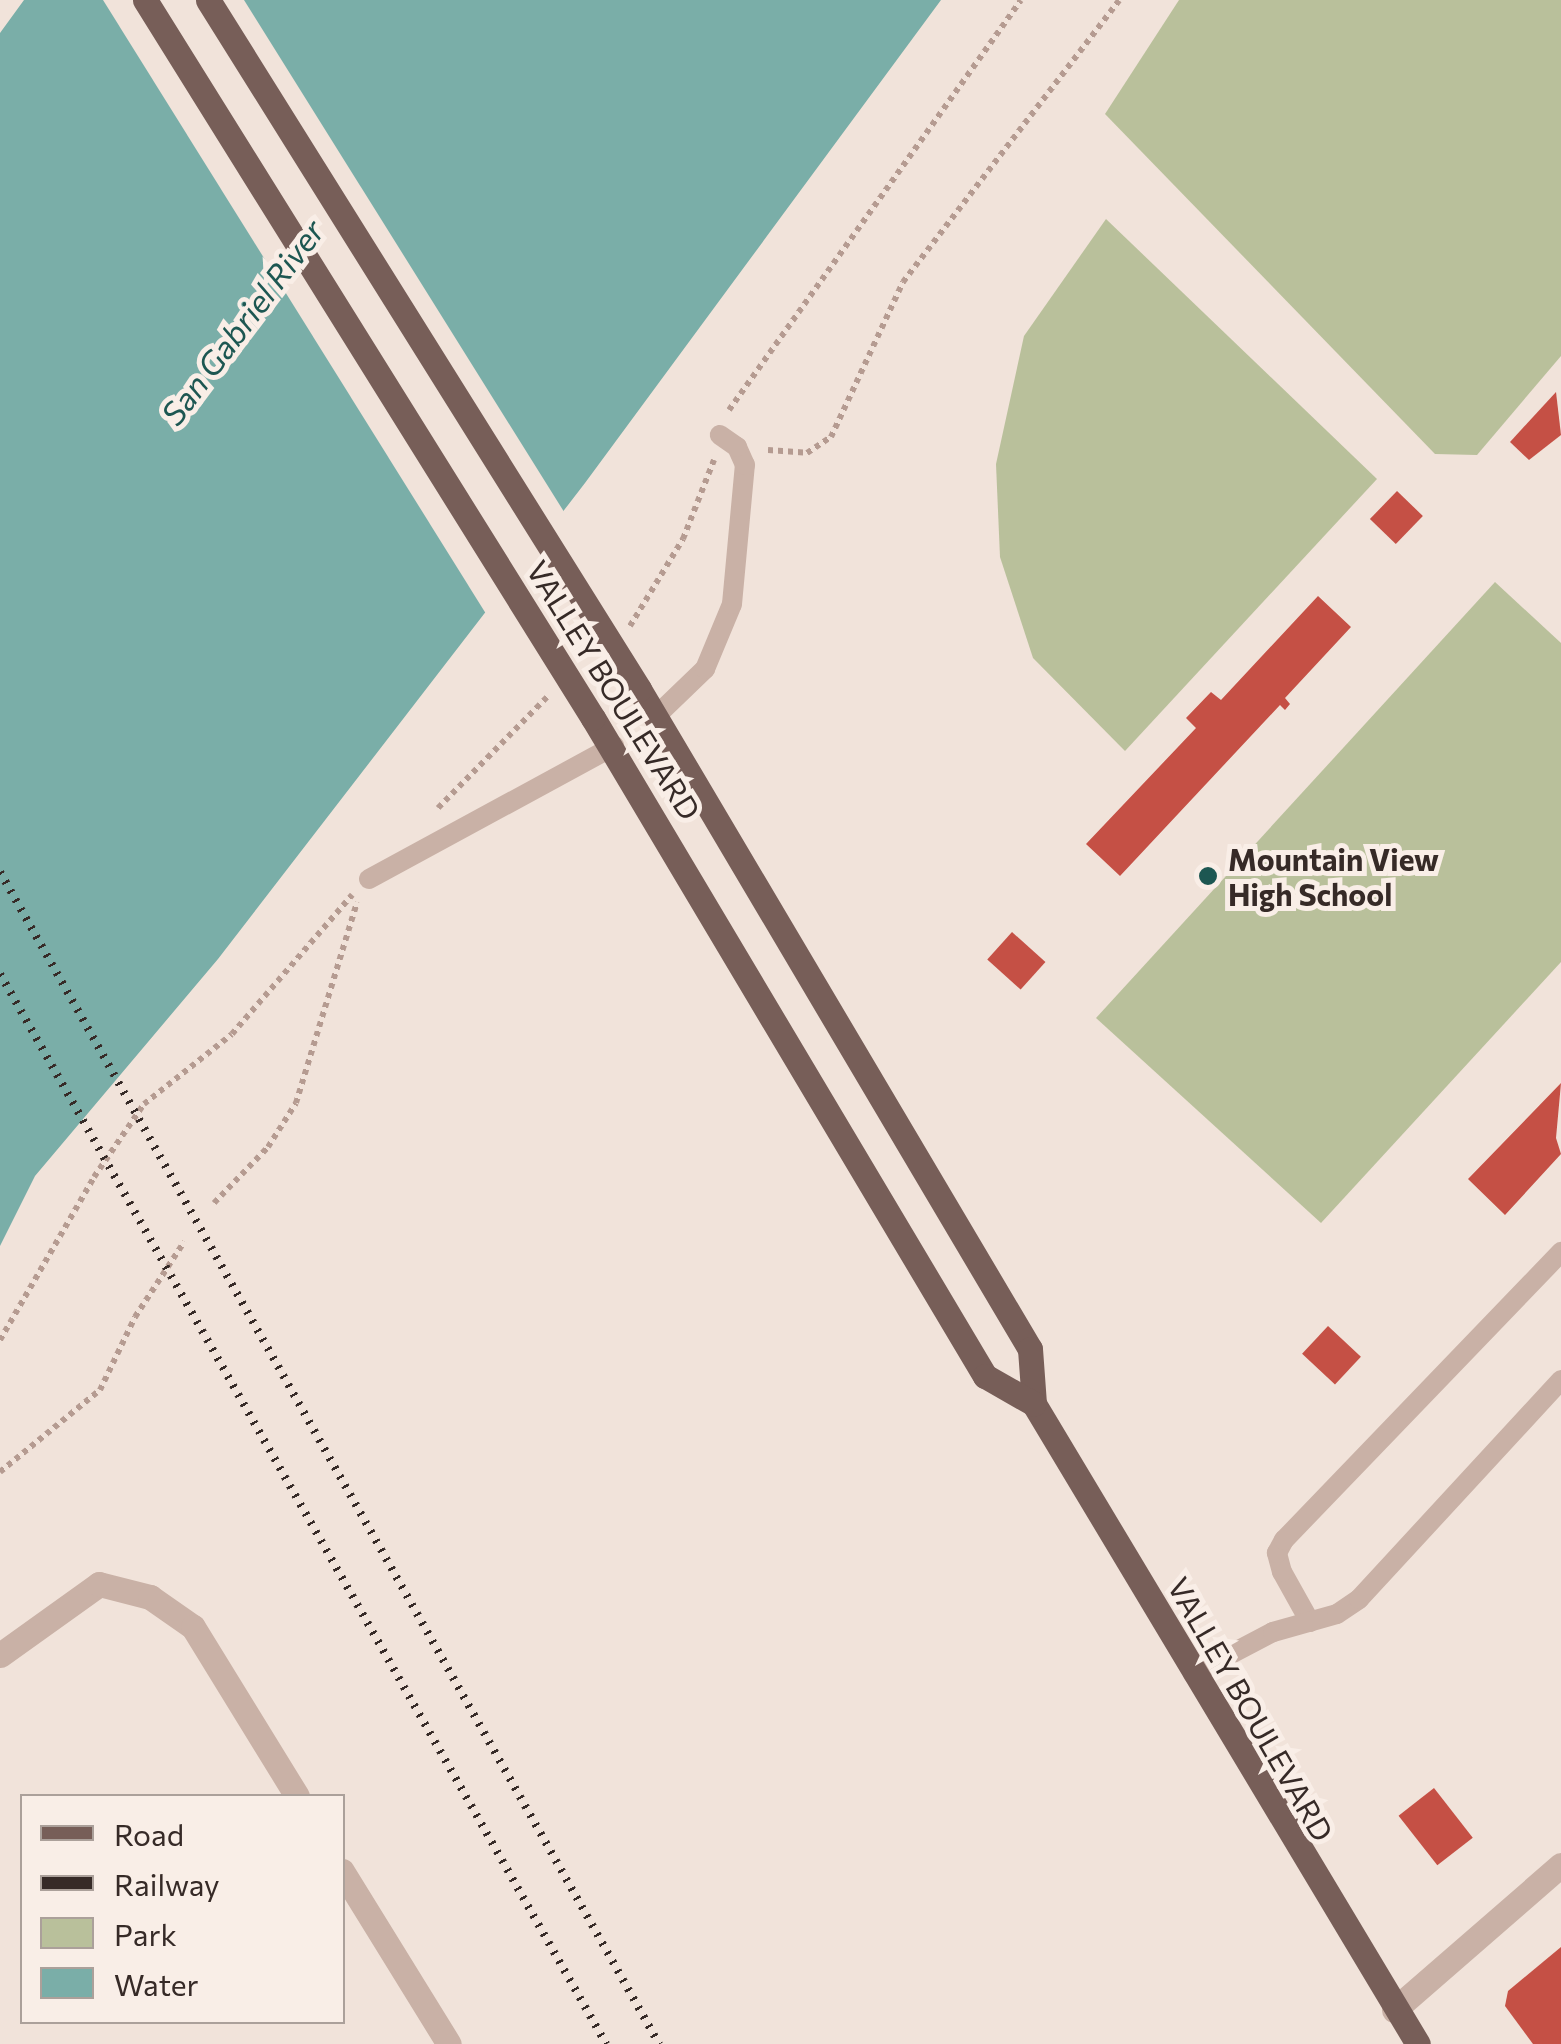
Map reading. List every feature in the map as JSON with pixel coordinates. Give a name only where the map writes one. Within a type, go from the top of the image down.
[{"type":"main road","name":"VALLEY BOULEVARD","points":[[145,0],[614,746],[985,1376],[1034,1404]]},
{"type":"main road","name":"VALLEY BOULEVARD","points":[[208,0],[639,690],[1030,1349],[1034,1404],[1394,2010],[1418,2044]]},
{"type":"street","points":[[0,1655],[99,1584],[150,1597],[193,1627],[296,1794]]},
{"type":"street","points":[[1394,2010],[1561,1865]]},
{"type":"street","points":[[345,1876],[449,2044]]},
{"type":"lane","points":[[654,718],[692,687],[726,628],[744,480],[728,441]]},
{"type":"lane","points":[[369,879],[614,746]]},
{"type":"lane","points":[[1310,1622],[1282,1572],[1278,1553],[1284,1540],[1561,1252]]},
{"type":"lane","points":[[1193,1674],[1273,1632],[1310,1622],[1359,1600],[1561,1380]]},
{"type":"path","points":[[1021,0],[758,362],[728,441],[808,453],[831,437],[903,282],[1119,0]]},
{"type":"path","points":[[214,1203],[268,1147],[296,1103],[348,922],[369,879]]},
{"type":"path","points":[[0,1340],[94,1177],[144,1104],[268,998],[326,920]]},
{"type":"path","points":[[0,1472],[100,1390],[135,1317],[184,1242]]},
{"type":"green space","points":[[1179,0],[1561,0],[1561,356],[1477,455],[1435,454],[1105,114]]},
{"type":"green space","points":[[1106,219],[1377,479],[1125,751],[1033,658],[1000,557],[996,464],[1024,336]]},
{"type":"green space","points":[[1495,582],[1561,643],[1561,962],[1321,1223],[1096,1018]]},
{"type":"water","name":"San Gabriel River","points":[[24,0],[941,0],[585,483],[218,959],[35,1176],[0,1246],[0,33]]},
{"type":"pier","points":[[103,0],[244,0],[566,515],[488,617]]},
{"type":"building","points":[[1556,392],[1561,435],[1529,460],[1510,442]]},
{"type":"building","points":[[1397,491],[1423,516],[1396,544],[1370,519]]},
{"type":"building","points":[[1318,596],[1351,627],[1285,698],[1290,704],[1285,710],[1280,705],[1120,876],[1086,844],[1196,728],[1186,718],[1211,692],[1221,700]]},
{"type":"building","points":[[1012,932],[1045,962],[1021,990],[987,959]]},
{"type":"building","points":[[1561,1083],[1556,1138],[1561,1154],[1505,1215],[1468,1179]]},
{"type":"building","points":[[1328,1326],[1361,1357],[1335,1384],[1302,1354]]},
{"type":"building","points":[[1434,1788],[1473,1838],[1437,1865],[1399,1816]]},
{"type":"building","points":[[1561,1947],[1561,2044],[1533,2044],[1505,2006],[1508,1991]]},
{"type":"railway","points":[[0,872],[659,2044]]},
{"type":"railway","points":[[0,974],[606,2044]]},
{"type":"place","name":"Mountain View High School","points":[[1208,876]]}]
